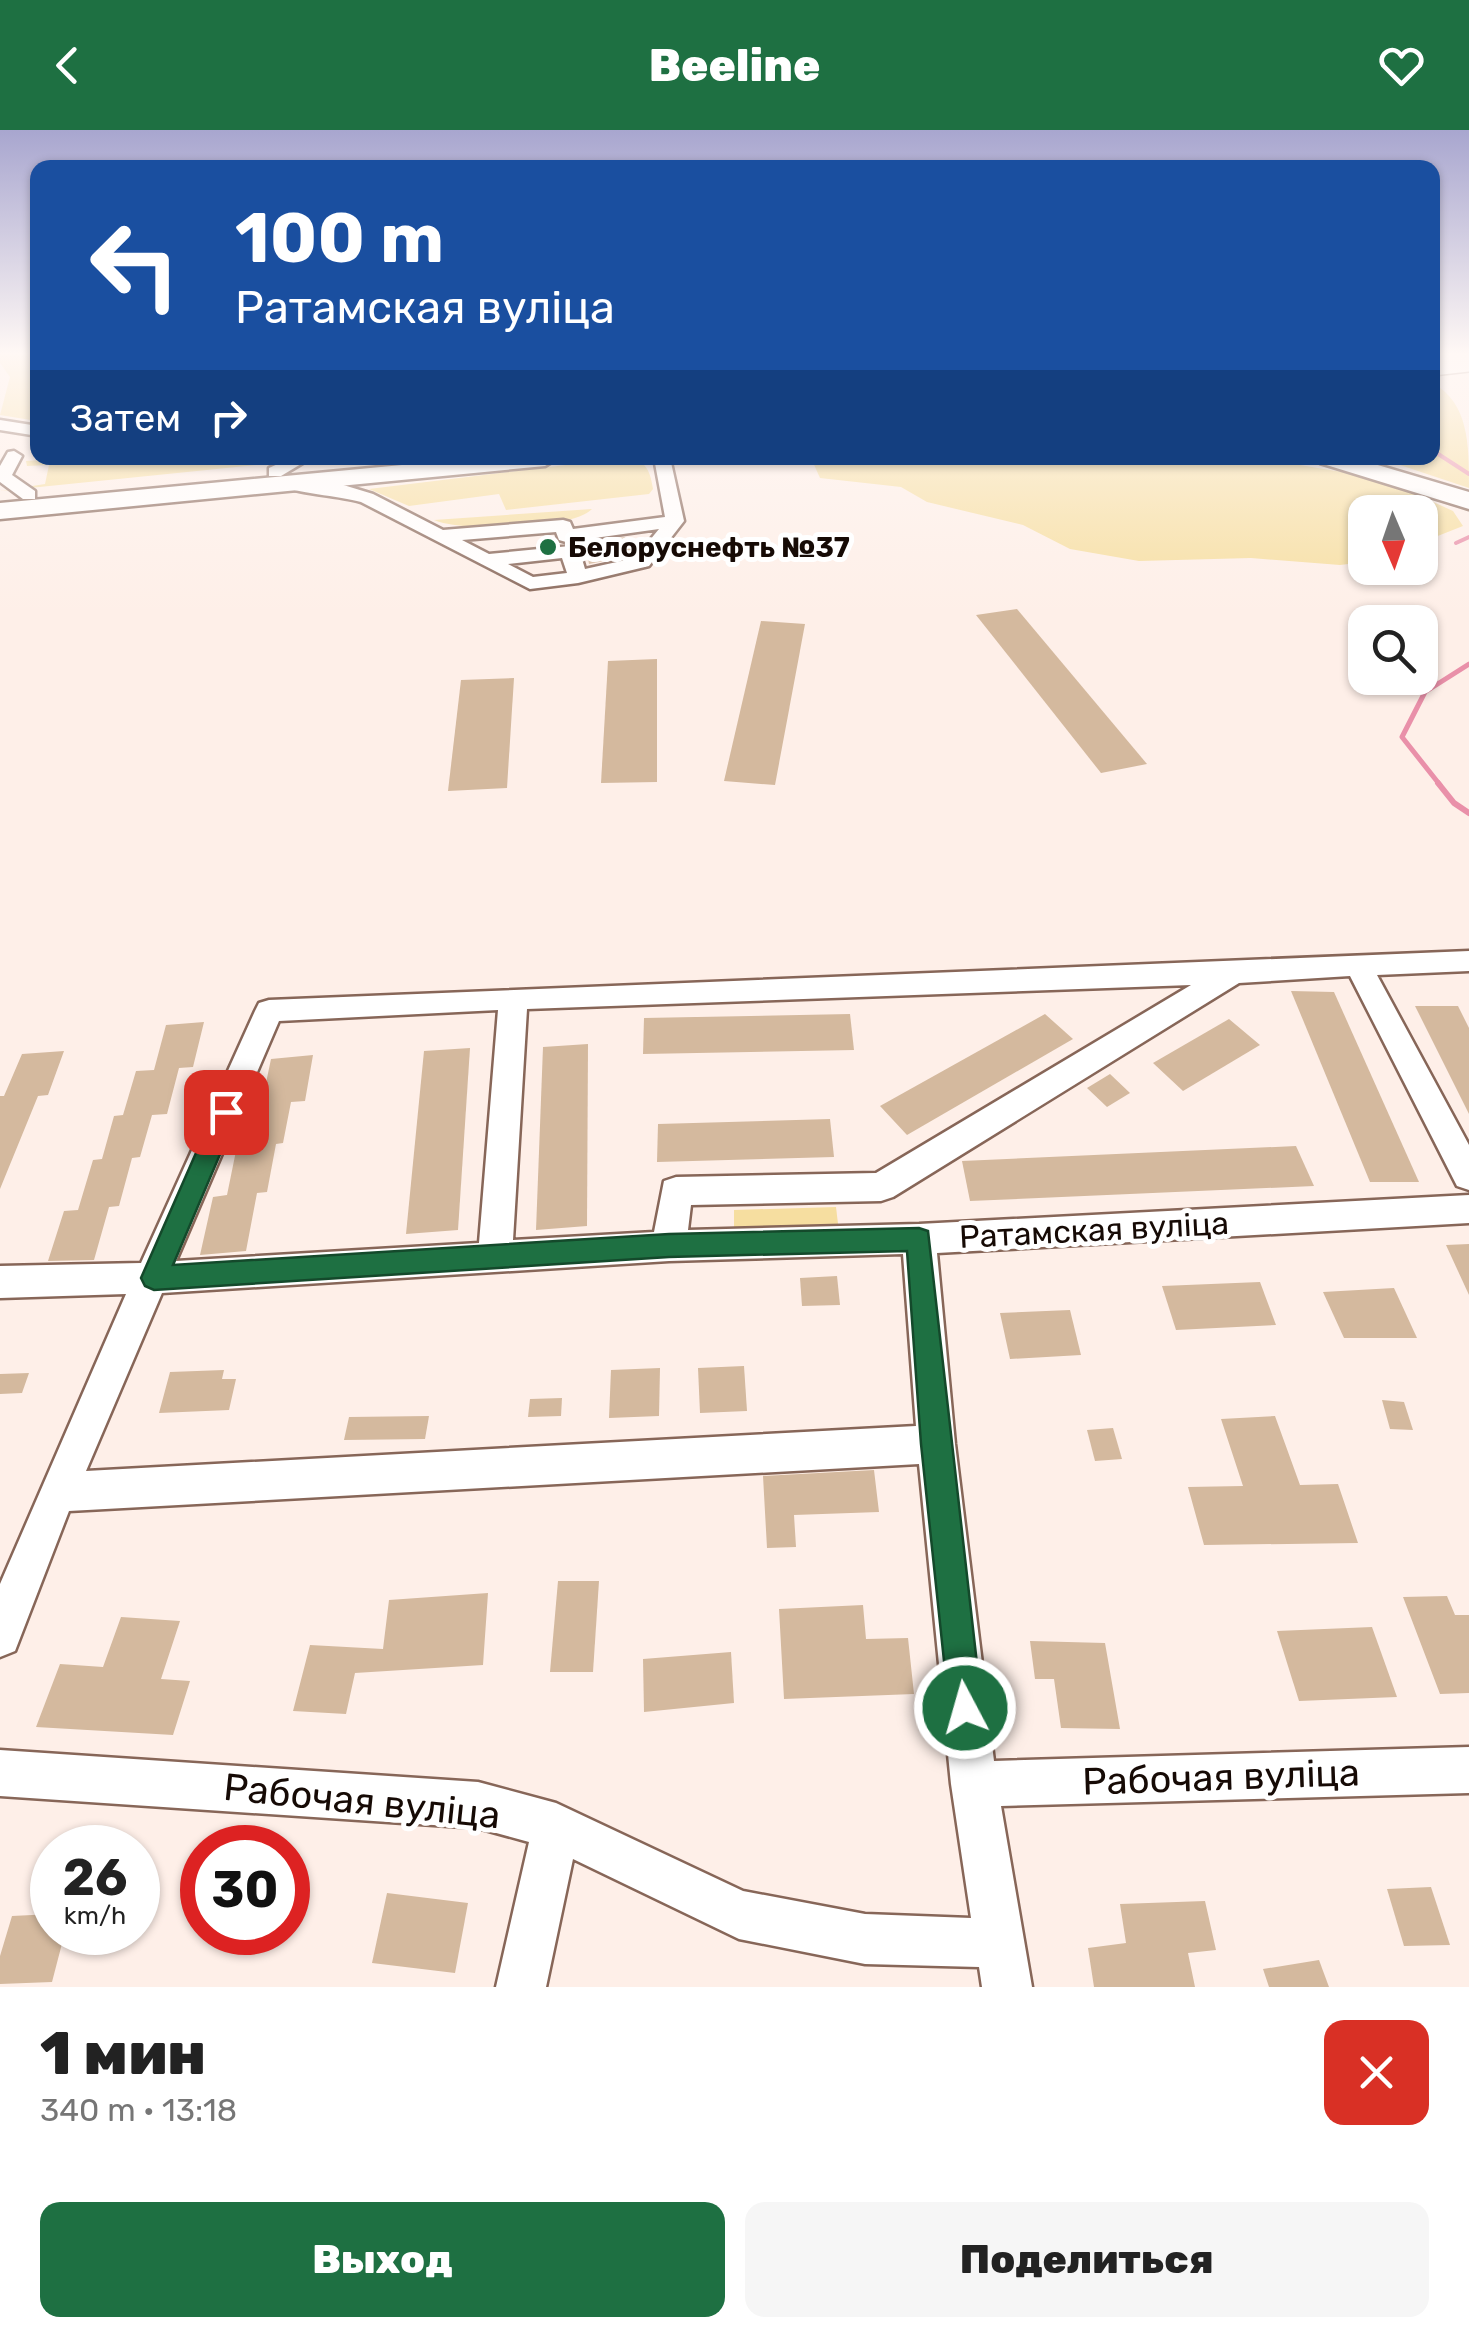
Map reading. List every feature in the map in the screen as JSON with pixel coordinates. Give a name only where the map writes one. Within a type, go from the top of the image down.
[{"type":"highway","points":[[0,511],[282,479],[369,465]]},
{"type":"highway","points":[[0,497],[457,465]]},
{"type":"highway","points":[[1352,465],[1469,500]]},
{"type":"street","points":[[7,456],[3,476],[29,495]]},
{"type":"street","points":[[282,479],[296,465]]},
{"type":"street","points":[[663,465],[675,521]]},
{"type":"street","points":[[282,479],[367,498],[530,583],[642,562],[675,521]]},
{"type":"street","points":[[489,560],[675,521]]},
{"type":"street","points":[[442,536],[562,526],[578,577]]},
{"type":"street","points":[[0,1636],[58,1492],[269,1012],[513,998],[1232,974],[1357,964],[1469,961]]},
{"type":"street","points":[[1357,964],[1469,1176]]},
{"type":"street","points":[[669,1246],[676,1191],[881,1187],[1232,974]]},
{"type":"street","points":[[494,1257],[513,998]]},
{"type":"street","name":"Ратамская вуліца","points":[[0,1282],[154,1278],[669,1246],[919,1239],[1469,1209]]},
{"type":"street","points":[[919,1239],[936,1444],[974,1784],[1004,1965]]},
{"type":"street","points":[[58,1492],[936,1444]]},
{"type":"street","name":"Рабочая вуліца","points":[[974,1784],[1469,1770]]},
{"type":"street","name":"Рабочая вуліца","points":[[0,1774],[478,1805],[556,1826],[739,1915],[1004,1965]]},
{"type":"street","points":[[521,1987],[556,1826]]},
{"type":"shaded area","points":[[1440,442],[1467,442],[1469,488],[1400,465],[1440,465]]},
{"type":"shaded area","points":[[49,465],[255,465],[0,491],[45,484]]},
{"type":"shaded area","points":[[566,465],[644,465],[653,489],[649,494],[506,510],[499,494],[409,506],[369,489]]},
{"type":"shaded area","points":[[814,465],[1300,465],[1348,473],[1418,495],[1348,495],[1348,564],[1340,565],[1251,558],[1139,561],[1070,549],[1023,525],[927,502],[901,487],[820,478]]},
{"type":"shaded area","points":[[1438,504],[1453,511],[1463,526],[1438,536]]},
{"type":"shaded area","points":[[592,509],[563,521],[516,527],[467,526],[434,520]]},
{"type":"shaded area","points":[[836,1207],[839,1232],[734,1235],[734,1210]]},
{"type":"building","points":[[625,537],[633,555],[589,564],[585,543]]},
{"type":"building","points":[[1017,609],[1147,764],[1101,773],[976,615]]},
{"type":"building","points":[[761,621],[805,624],[775,785],[724,781]]},
{"type":"building","points":[[657,659],[657,782],[601,783],[608,661]]},
{"type":"building","points":[[514,678],[507,788],[448,791],[461,680]]},
{"type":"building","points":[[1291,991],[1334,992],[1419,1182],[1370,1182]]},
{"type":"building","points":[[1415,1006],[1458,1006],[1469,1028],[1469,1114]]},
{"type":"building","points":[[850,1014],[854,1050],[643,1054],[644,1018]]},
{"type":"building","points":[[1045,1014],[1073,1039],[907,1135],[880,1106]]},
{"type":"building","points":[[1229,1019],[1260,1045],[1183,1091],[1153,1063]]},
{"type":"building","points":[[204,1022],[193,1067],[179,1068],[167,1114],[152,1115],[140,1157],[132,1158],[119,1206],[109,1207],[94,1260],[48,1261],[64,1211],[78,1210],[93,1160],[102,1159],[114,1116],[123,1115],[136,1071],[154,1070],[166,1025]]},
{"type":"building","points":[[588,1044],[587,1226],[536,1230],[543,1047]]},
{"type":"building","points":[[470,1048],[458,1230],[406,1234],[424,1051]]},
{"type":"building","points":[[64,1051],[48,1095],[38,1096],[0,1189],[0,1096],[4,1096],[22,1054]]},
{"type":"building","points":[[313,1055],[305,1101],[291,1102],[283,1143],[276,1144],[267,1192],[257,1193],[246,1251],[200,1255],[213,1197],[227,1195],[237,1146],[246,1145],[254,1103],[262,1102],[271,1059]]},
{"type":"building","points":[[1110,1074],[1130,1093],[1107,1107],[1087,1088]]},
{"type":"building","points":[[830,1119],[834,1157],[657,1162],[658,1124]]},
{"type":"building","points":[[1296,1146],[1314,1186],[970,1201],[962,1161]]},
{"type":"building","points":[[1469,1244],[1469,1295],[1446,1245]]},
{"type":"building","points":[[837,1276],[840,1305],[802,1306],[800,1278]]},
{"type":"building","points":[[1260,1282],[1276,1325],[1176,1330],[1162,1286]]},
{"type":"building","points":[[1394,1288],[1417,1338],[1344,1338],[1323,1292]]},
{"type":"building","points":[[1070,1310],[1081,1355],[1010,1359],[1000,1313]]},
{"type":"building","points":[[744,1366],[747,1411],[700,1413],[698,1368]]},
{"type":"building","points":[[660,1368],[659,1416],[609,1418],[611,1370]]},
{"type":"building","points":[[224,1370],[222,1379],[236,1379],[229,1410],[159,1413],[170,1372]]},
{"type":"building","points":[[29,1373],[22,1393],[0,1394],[0,1374]]},
{"type":"building","points":[[562,1398],[561,1416],[528,1417],[530,1399]]},
{"type":"building","points":[[1382,1400],[1404,1402],[1413,1430],[1390,1429]]},
{"type":"building","points":[[429,1416],[425,1439],[344,1440],[349,1417]]},
{"type":"building","points":[[1275,1416],[1300,1485],[1338,1484],[1358,1543],[1204,1545],[1188,1487],[1243,1486],[1221,1419]]},
{"type":"building","points":[[1113,1428],[1122,1459],[1095,1461],[1087,1430]]},
{"type":"building","points":[[874,1470],[879,1512],[794,1515],[796,1547],[767,1548],[763,1476]]},
{"type":"building","points":[[558,1581],[599,1581],[593,1672],[550,1672]]},
{"type":"building","points":[[488,1593],[483,1665],[355,1673],[346,1714],[293,1711],[310,1645],[383,1649],[389,1600]]},
{"type":"building","points":[[1447,1596],[1455,1615],[1469,1615],[1469,1693],[1440,1694],[1403,1597]]},
{"type":"building","points":[[863,1605],[866,1639],[908,1638],[914,1694],[784,1699],[779,1609]]},
{"type":"building","points":[[121,1617],[180,1621],[161,1679],[190,1681],[173,1735],[36,1727],[60,1664],[103,1667]]},
{"type":"building","points":[[1372,1627],[1397,1697],[1299,1701],[1277,1631]]},
{"type":"building","points":[[1030,1641],[1105,1643],[1120,1729],[1061,1728],[1054,1679],[1035,1679]]},
{"type":"building","points":[[731,1652],[734,1703],[644,1712],[643,1659]]},
{"type":"building","points":[[1431,1887],[1450,1945],[1404,1946],[1387,1889]]},
{"type":"building","points":[[387,1893],[468,1903],[455,1973],[372,1963]]},
{"type":"building","points":[[1205,1901],[1216,1950],[1188,1953],[1195,1987],[1094,1987],[1088,1948],[1126,1943],[1120,1904]]},
{"type":"building","points":[[30,1915],[30,1955],[59,1955],[52,1982],[0,1984],[0,1956],[12,1916]]},
{"type":"building","points":[[1319,1960],[1329,1987],[1269,1987],[1263,1969]]},
{"type":"waterway","points":[[1440,455],[1469,474]]},
{"type":"waterway","points":[[1456,543],[1469,537]]},
{"type":"waterway","points":[[1440,785],[1402,737],[1425,692],[1469,664]]},
{"type":"waterway","points":[[1438,783],[1454,803],[1469,813]]},
{"type":"place","name":"Белоруснефть №37","points":[[548,547]]},
{"type":"route","points":[[226,1112],[154,1278],[669,1246],[919,1239],[936,1444],[965,1708]]}]
